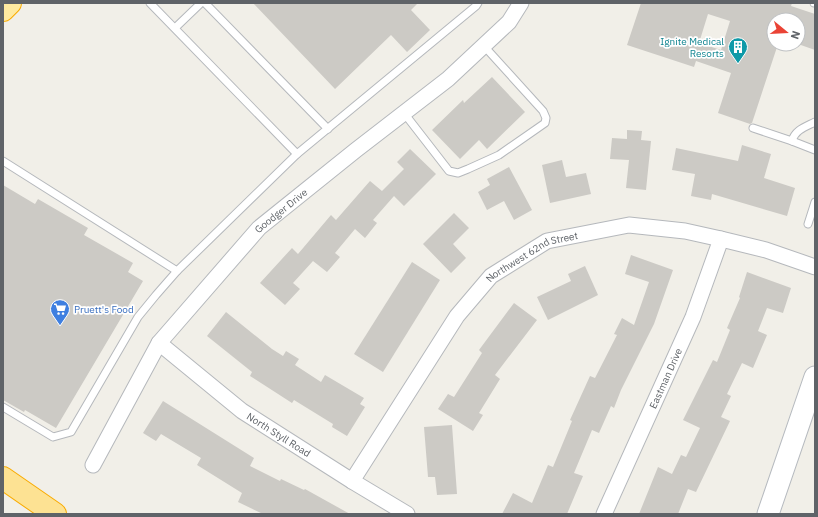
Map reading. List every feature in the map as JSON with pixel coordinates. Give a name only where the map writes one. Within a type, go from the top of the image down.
[{"type":"highway","points":[[3,10],[10,3]]},
{"type":"highway","points":[[3,478],[55,514]]},
{"type":"main road","points":[[768,514],[815,377]]},
{"type":"street","name":"Goodger Drive","points":[[94,465],[159,343],[259,228],[448,79],[509,22],[521,3]]},
{"type":"street","name":"Northwest 62nd Street","points":[[352,482],[457,316],[491,276],[547,241],[629,225],[685,232],[721,239],[766,250],[815,267]]},
{"type":"street","name":"Eastman Drive","points":[[604,514],[693,317],[721,239]]},
{"type":"street","name":"North Styll Road","points":[[159,343],[242,411],[352,482],[407,514]]},
{"type":"lane","points":[[150,3],[297,154]]},
{"type":"lane","points":[[175,28],[201,3]]},
{"type":"lane","points":[[205,3],[328,129]]},
{"type":"lane","points":[[3,407],[53,437],[70,432],[138,318],[177,270],[297,154],[478,3]]},
{"type":"lane","points":[[404,113],[449,171],[458,173],[499,155],[545,123],[546,118],[543,111],[484,46]]},
{"type":"lane","points":[[792,141],[794,135],[799,130],[815,122]]},
{"type":"lane","points":[[753,128],[815,150]]},
{"type":"lane","points":[[3,161],[177,270]]},
{"type":"lane","points":[[808,224],[815,202]]},
{"type":"building","points":[[253,3],[418,3],[411,10],[430,30],[407,52],[391,35],[335,89]]},
{"type":"building","name":"Ignite Medical Resorts","points":[[641,3],[792,3],[791,6],[815,14],[815,50],[806,47],[806,12],[766,12],[766,52],[775,52],[752,123],[750,124],[718,113],[731,73],[696,61],[694,67],[627,45]],"holes":[[[708,14],[730,21],[721,50],[699,43]]]},
{"type":"building","points":[[492,77],[525,112],[487,149],[479,140],[460,159],[432,130],[463,100],[464,103]]},
{"type":"building","points":[[627,130],[642,131],[641,140],[651,141],[646,190],[626,188],[629,160],[610,159],[612,138],[627,139]]},
{"type":"building","points":[[742,145],[771,154],[764,178],[795,188],[787,216],[712,194],[711,200],[691,196],[695,174],[672,170],[676,148],[738,161]]},
{"type":"building","points":[[410,149],[436,174],[404,206],[394,196],[373,220],[377,223],[365,238],[355,229],[335,253],[340,257],[327,272],[313,261],[293,283],[300,289],[285,305],[260,283],[292,248],[298,254],[331,215],[336,220],[370,181],[382,191],[404,169],[397,162]]},
{"type":"building","points":[[562,160],[566,177],[586,173],[591,194],[550,203],[542,165]]},
{"type":"building","points":[[509,167],[532,210],[514,220],[504,201],[487,210],[478,192],[490,185],[487,179]]},
{"type":"building","name":"Pruett's Food","points":[[3,185],[35,204],[38,199],[88,228],[84,235],[133,263],[128,272],[143,281],[56,428],[25,410],[24,412],[3,400]]},
{"type":"building","points":[[454,213],[469,228],[453,244],[466,258],[451,273],[423,244]]},
{"type":"building","points":[[631,255],[673,270],[654,324],[621,390],[614,408],[611,406],[599,433],[592,430],[574,473],[583,476],[567,514],[502,514],[513,493],[532,503],[548,465],[553,467],[572,421],[570,420],[590,376],[595,378],[617,335],[614,334],[622,318],[634,325],[649,282],[625,274]]},
{"type":"building","points":[[412,262],[440,280],[383,372],[354,354]]},
{"type":"building","points":[[585,266],[598,295],[548,320],[537,297],[571,281],[568,274]]},
{"type":"building","points":[[747,272],[791,288],[783,313],[767,308],[758,331],[767,335],[753,368],[742,363],[727,394],[731,396],[721,417],[730,421],[696,492],[688,489],[678,514],[639,514],[658,467],[672,474],[681,455],[686,457],[700,428],[683,420],[713,360],[717,362],[730,330],[727,328],[740,298],[739,297]]},
{"type":"building","points":[[514,303],[537,320],[495,375],[500,379],[479,413],[483,415],[473,431],[438,409],[448,394],[454,397],[482,353],[479,350]]},
{"type":"building","points":[[226,312],[272,349],[283,356],[286,351],[299,359],[295,365],[321,382],[325,375],[364,398],[360,404],[365,407],[347,436],[332,427],[333,424],[294,400],[292,403],[250,376],[252,372],[207,336]]},
{"type":"building","points":[[163,401],[254,458],[250,466],[280,481],[281,479],[304,490],[305,489],[350,514],[263,514],[238,502],[242,493],[197,465],[201,458],[161,434],[156,441],[143,433]]},
{"type":"building","points":[[452,425],[457,494],[437,495],[435,477],[428,477],[424,427]]},
{"type":"place","name":"Ignite Medical Resorts","points":[[738,64]]},
{"type":"place","name":"Pruett's Food","points":[[60,326]]}]
